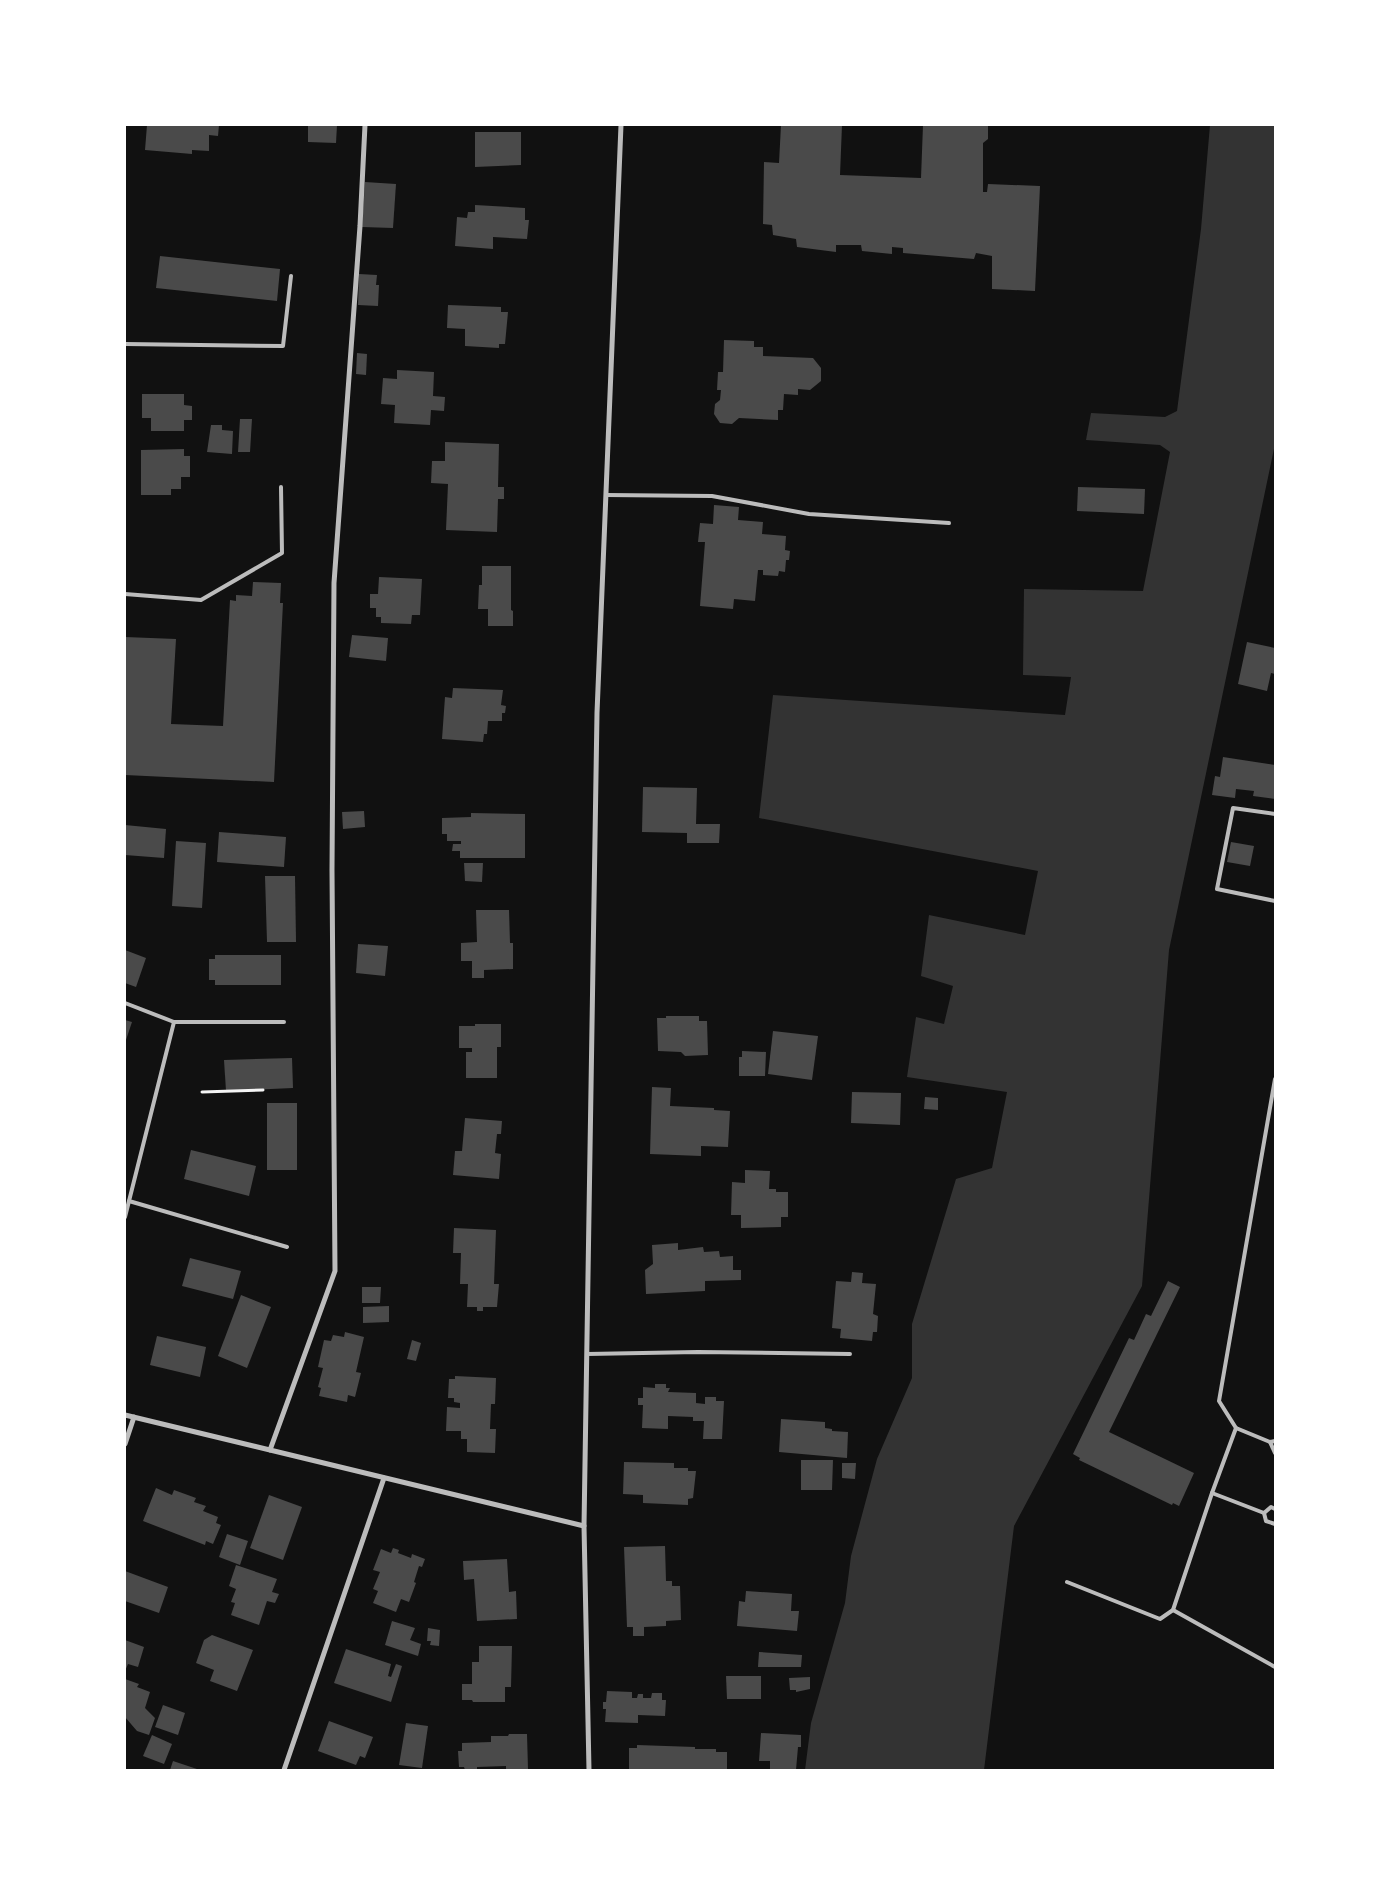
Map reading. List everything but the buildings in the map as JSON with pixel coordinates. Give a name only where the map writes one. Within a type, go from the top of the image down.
[{"type":"street","points":[[270,1450],[334,1270],[332,870],[334,583],[360,226],[365,125]]},
{"type":"street","points":[[590,1770],[584,1526],[597,713],[621,125]]},
{"type":"street","points":[[125,1414],[584,1526]]},
{"type":"street","points":[[125,1444],[134,1417]]},
{"type":"street","points":[[284,1770],[384,1478]]},
{"type":"lane","points":[[125,344],[283,346],[291,276]]},
{"type":"lane","points":[[125,594],[201,600],[282,553],[281,486]]},
{"type":"lane","points":[[606,495],[712,496],[809,514],[949,523]]},
{"type":"lane","points":[[1275,814],[1233,808],[1217,889],[1275,901]]},
{"type":"lane","points":[[125,1003],[174,1022],[284,1022]]},
{"type":"lane","points":[[125,1217],[174,1022]]},
{"type":"lane","points":[[1275,1079],[1219,1401],[1236,1428],[1273,1442],[1275,1453]]},
{"type":"lane","points":[[129,1201],[287,1247]]},
{"type":"lane","points":[[587,1354],[698,1352],[850,1354]]},
{"type":"lane","points":[[1067,1582],[1160,1619],[1173,1610],[1236,1428]]},
{"type":"lane","points":[[1212,1493],[1264,1513]]},
{"type":"lane","points":[[1264,1513],[1271,1507],[1275,1509]]},
{"type":"lane","points":[[1264,1513],[1266,1521],[1275,1524]]},
{"type":"lane","points":[[1173,1610],[1275,1667]]},
{"type":"path","points":[[202,1092],[263,1090]]},
{"type":"shaded area","points":[[1210,125],[1275,125],[1275,444],[1169,950],[1142,1286],[1014,1526],[984,1770],[805,1770],[811,1723],[845,1603],[851,1556],[877,1459],[912,1378],[912,1324],[956,1179],[992,1168],[1007,1092],[907,1077],[916,1017],[944,1024],[953,986],[921,976],[929,915],[1025,935],[1038,871],[759,818],[773,695],[1065,715],[1071,677],[1023,675],[1024,589],[1143,591],[1170,452],[1160,445],[1086,440],[1091,413],[1165,417],[1177,411],[1201,229]]}]
